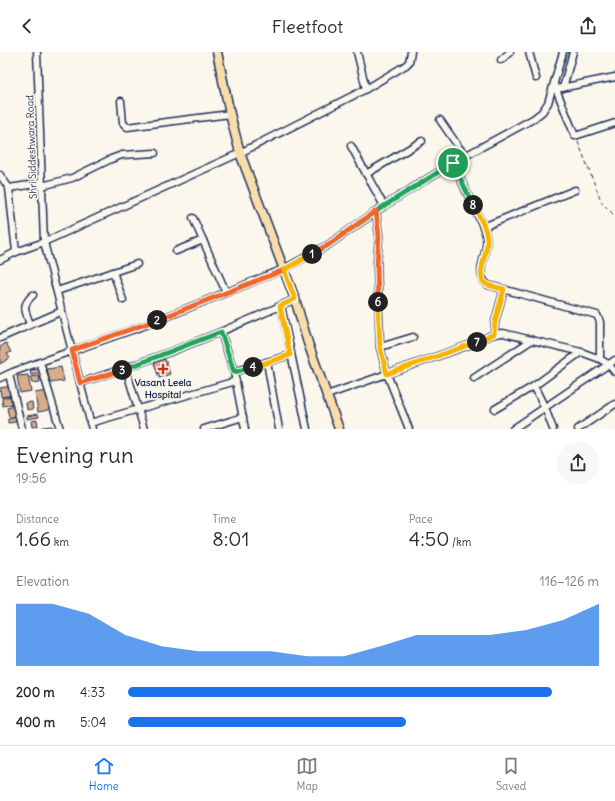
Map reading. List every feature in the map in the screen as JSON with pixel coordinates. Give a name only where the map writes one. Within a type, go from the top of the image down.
[{"type":"main road","points":[[217,52],[240,153],[295,299],[308,343],[339,429]]},
{"type":"street","name":"Shri Siddeshwara Road","points":[[37,52],[44,242],[91,426]]},
{"type":"street","points":[[357,52],[366,88]]},
{"type":"street","points":[[0,260],[16,252],[44,242],[240,153],[366,88],[406,65],[409,62],[411,52]]},
{"type":"street","points":[[501,60],[510,52]]},
{"type":"street","points":[[530,52],[536,78]]},
{"type":"street","points":[[563,52],[558,87],[575,136],[615,123]]},
{"type":"street","points":[[0,378],[72,350],[146,325],[284,270],[328,245],[376,211],[453,163],[542,112],[558,87],[573,52]]},
{"type":"street","points":[[558,87],[615,77]]},
{"type":"street","points":[[121,101],[124,123],[127,127],[230,114]]},
{"type":"street","points":[[440,120],[465,156]]},
{"type":"street","points":[[366,174],[422,141]]},
{"type":"street","points":[[351,146],[384,206]]},
{"type":"street","points":[[9,188],[42,184],[72,178],[111,159],[133,154],[155,153]]},
{"type":"street","points":[[453,163],[483,227],[487,243],[481,274],[482,279],[488,285],[597,315],[600,322],[600,359]]},
{"type":"street","points":[[0,175],[9,188],[16,252]]},
{"type":"street","points":[[483,227],[575,190]]},
{"type":"street","points":[[376,211],[379,236],[377,264],[380,347],[387,374],[409,429]]},
{"type":"street","points":[[193,218],[226,292]]},
{"type":"street","points":[[176,251],[203,240]]},
{"type":"street","points":[[57,291],[137,264]]},
{"type":"street","points":[[114,272],[122,300]]},
{"type":"street","points":[[494,334],[495,322],[504,289]]},
{"type":"street","points":[[30,324],[25,310],[25,305],[33,295]]},
{"type":"street","points":[[80,383],[126,368],[221,332],[295,299]]},
{"type":"street","points":[[280,306],[307,429]]},
{"type":"street","points":[[0,338],[62,311]]},
{"type":"street","points":[[221,332],[234,372],[245,429]]},
{"type":"street","points":[[327,395],[472,344],[494,334],[503,333],[582,352],[600,359],[608,364],[615,372]]},
{"type":"street","points":[[380,347],[413,337]]},
{"type":"street","points":[[474,378],[532,340]]},
{"type":"street","points":[[495,409],[534,386],[582,352]]},
{"type":"street","points":[[234,372],[290,355]]},
{"type":"street","points":[[513,429],[615,360]]},
{"type":"street","points":[[40,362],[60,429]]},
{"type":"street","points":[[266,362],[279,429]]},
{"type":"street","points":[[126,368],[144,429]]},
{"type":"street","points":[[9,374],[22,429]]},
{"type":"street","points":[[91,426],[138,409],[236,381]]},
{"type":"street","points":[[534,386],[553,429]]},
{"type":"street","points":[[578,429],[615,404]]},
{"type":"street","points":[[204,429],[243,417]]},
{"type":"path","points":[[575,136],[602,203],[615,216]]},
{"type":"building","points":[[6,343],[11,352],[7,354],[10,358],[0,364],[0,347]]},
{"type":"building","points":[[165,359],[170,374],[159,378],[154,363]]},
{"type":"building","points":[[61,367],[64,381],[50,383],[47,369]]},
{"type":"building","points":[[39,369],[40,374],[31,375],[30,370]]},
{"type":"building","points":[[28,375],[31,391],[20,393],[17,376]]},
{"type":"building","points":[[39,376],[40,382],[32,383],[30,377]]},
{"type":"building","points":[[11,386],[13,395],[1,397],[0,388]]},
{"type":"building","points":[[46,391],[49,410],[38,412],[35,393]]},
{"type":"building","points":[[12,396],[13,404],[3,406],[2,398]]},
{"type":"building","points":[[32,402],[33,409],[27,410],[26,403]]},
{"type":"building","points":[[15,406],[17,416],[9,417],[7,408]]},
{"type":"building","points":[[38,414],[39,417],[27,419],[27,416]]},
{"type":"building","points":[[15,418],[16,422],[8,423],[8,419]]},
{"type":"building","points":[[37,420],[38,426],[32,427],[31,421]]},
{"type":"building","points":[[52,426],[53,429],[43,429],[42,427]]},
{"type":"place","name":"Vasant Leela Hospital","points":[[163,369]]},
{"type":"route","points":[[453,163],[384,206],[328,245],[284,270],[146,325],[72,350],[80,383],[126,368],[221,332],[234,372],[290,355],[280,306],[295,299],[284,270],[328,245],[376,211],[379,236],[377,264],[378,327],[380,347],[387,374],[472,344],[494,334],[495,322],[504,289],[488,285],[482,279],[481,274],[487,243],[486,236],[482,224],[453,163]]}]
